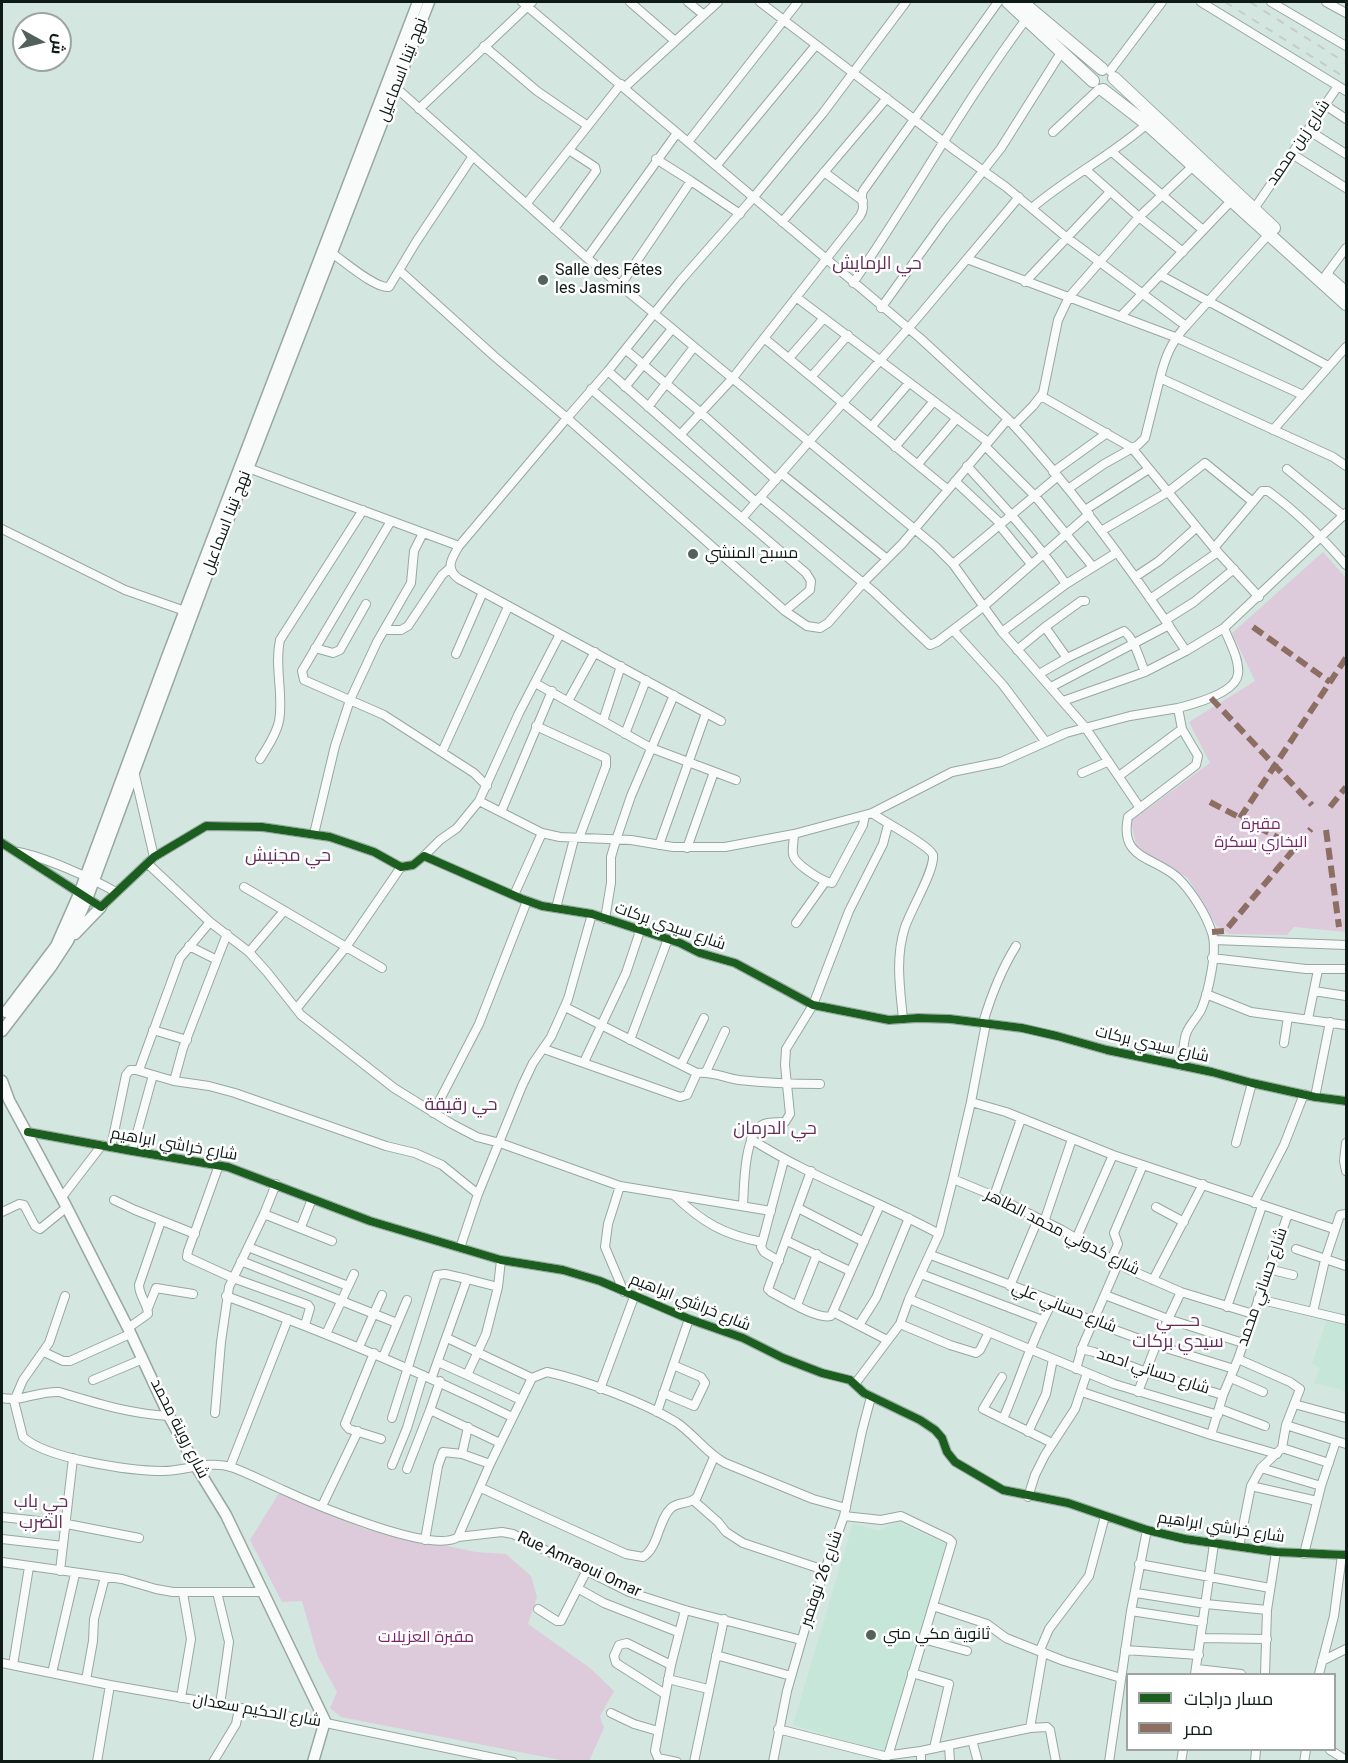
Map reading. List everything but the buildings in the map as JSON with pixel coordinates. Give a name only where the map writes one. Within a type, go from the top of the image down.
[{"type":"main road","name":"نهج تينا اسماعيل","points":[[392,84],[418,2]]},
{"type":"main road","name":"نهج تينا اسماعيل","points":[[90,879],[185,611],[392,84],[429,2]]},
{"type":"main road","points":[[1008,2],[1099,86],[1147,124],[1347,304]]},
{"type":"main road","points":[[1022,2],[1109,73],[1347,293]]},
{"type":"main road","points":[[1099,86],[1110,88],[1109,73]]},
{"type":"main road","points":[[1099,86],[1095,75],[1109,73]]},
{"type":"main road","name":"نهج تينا اسماعيل","points":[[2,1031],[51,967],[68,940],[248,468],[328,250]]},
{"type":"main road","name":"نهج تينا اسماعيل","points":[[2,1018],[56,946],[83,897]]},
{"type":"main road","points":[[68,940],[101,907]]},
{"type":"main road","name":"شارع روينة محمد","points":[[2,1081],[5,1097],[27,1132],[64,1202],[169,1416],[196,1467],[226,1515],[326,1723]]},
{"type":"main road","points":[[313,1761],[326,1723]]},
{"type":"street","points":[[630,2],[675,41]]},
{"type":"street","points":[[688,2],[704,15]]},
{"type":"street","points":[[527,203],[623,86],[718,2]]},
{"type":"street","points":[[760,2],[943,142],[984,170],[1066,237],[1186,326]]},
{"type":"street","points":[[688,142],[798,2]]},
{"type":"street","points":[[721,721],[454,576],[450,568],[451,559],[459,546],[626,350],[654,312],[740,214],[853,74],[906,2]]},
{"type":"street","points":[[680,435],[732,379],[862,211],[863,191],[998,2]]},
{"type":"street","points":[[1109,73],[1162,2]]},
{"type":"street","points":[[1201,2],[1338,86]]},
{"type":"street","points":[[1271,2],[1347,46]]},
{"type":"street","points":[[1326,2],[1347,13]]},
{"type":"street","points":[[419,110],[527,3],[881,308],[920,338],[1011,422],[1087,512],[1168,622],[1186,651]]},
{"type":"street","points":[[853,283],[900,213],[943,142],[1027,18]]},
{"type":"street","points":[[716,166],[816,45]]},
{"type":"street","points":[[484,46],[537,91],[588,126]]},
{"type":"street","points":[[881,308],[948,215],[1001,148],[1062,51]]},
{"type":"street","points":[[392,84],[587,258],[935,546],[953,564],[1002,632],[1085,727],[1140,808]]},
{"type":"street","points":[[1053,132],[1099,86]]},
{"type":"street","name":"شارع زين محمد","points":[[1254,209],[1338,86],[1347,91]]},
{"type":"street","points":[[782,222],[887,98]]},
{"type":"street","points":[[1325,105],[1347,119]]},
{"type":"street","points":[[1032,208],[1112,152],[1147,124]]},
{"type":"street","points":[[1308,130],[1347,154]]},
{"type":"street","points":[[587,258],[676,132]]},
{"type":"street","points":[[554,229],[596,171],[594,167],[569,150]]},
{"type":"street","points":[[1112,152],[1203,230]]},
{"type":"street","points":[[1292,154],[1347,188]]},
{"type":"street","points":[[328,250],[383,288],[390,286],[473,156]]},
{"type":"street","points":[[656,159],[740,214]]},
{"type":"street","points":[[400,271],[784,611],[807,626],[820,628],[828,623],[887,559],[986,444],[1041,396],[1048,376],[1058,320],[1069,297],[1139,217],[1193,166]]},
{"type":"street","points":[[1085,170],[1183,252]]},
{"type":"street","points":[[824,172],[863,201]]},
{"type":"street","points":[[620,286],[691,181]]},
{"type":"street","points":[[1025,282],[1110,192]]},
{"type":"street","points":[[743,518],[1019,197]]},
{"type":"street","points":[[1121,316],[1232,200]]},
{"type":"street","points":[[1068,489],[1145,438],[1166,355],[1175,337],[1269,234]]},
{"type":"street","points":[[1326,275],[1347,248]]},
{"type":"street","points":[[967,259],[1175,337],[1303,395]]},
{"type":"street","points":[[1161,275],[1328,366]]},
{"type":"street","points":[[796,297],[957,418],[986,444],[1035,496],[1093,567]]},
{"type":"street","points":[[789,358],[824,318]]},
{"type":"street","points":[[626,387],[672,329]]},
{"type":"street","points":[[812,376],[848,335]]},
{"type":"street","points":[[764,338],[947,489]]},
{"type":"street","points":[[648,407],[694,347]]},
{"type":"street","points":[[1273,430],[1347,347]]},
{"type":"street","points":[[626,350],[779,477],[887,559]]},
{"type":"street","points":[[608,371],[758,500],[864,582],[930,645],[983,608],[1107,495],[1149,469]]},
{"type":"street","points":[[1160,378],[1347,466]]},
{"type":"street","points":[[872,426],[909,383]]},
{"type":"street","points":[[591,389],[810,578],[812,583],[810,590],[784,611]]},
{"type":"street","points":[[1041,396],[1132,448],[1216,550],[1259,597]]},
{"type":"street","points":[[895,447],[934,401]]},
{"type":"street","points":[[918,464],[957,418]]},
{"type":"street","points":[[953,564],[1035,496],[1055,474],[1107,433]]},
{"type":"street","points":[[1101,531],[1168,492],[1205,463],[1253,502]]},
{"type":"street","points":[[967,466],[1044,553],[1066,584]]},
{"type":"street","points":[[248,468],[459,546]]},
{"type":"street","points":[[1063,701],[1144,672],[1186,651],[1224,628],[1345,515],[1287,469]]},
{"type":"street","points":[[955,481],[1001,525],[1031,564]]},
{"type":"street","points":[[1150,598],[1216,550],[1262,491],[1268,490],[1322,537],[1347,565]]},
{"type":"street","points":[[260,759],[272,740],[279,722],[277,655],[280,640],[363,510]]},
{"type":"street","points":[[391,521],[302,671],[304,680],[384,715],[474,773],[487,786]]},
{"type":"street","points":[[1135,577],[1160,561],[1197,527]]},
{"type":"street","points":[[2,528],[119,588],[185,611]]},
{"type":"street","points":[[314,834],[335,746],[351,700],[384,630],[411,583],[414,551],[423,533]]},
{"type":"street","points":[[1002,632],[1066,584],[1116,553]]},
{"type":"street","points":[[384,630],[401,630],[408,626],[442,575],[450,568]]},
{"type":"street","points":[[1051,687],[1133,644],[1168,622],[1234,569]]},
{"type":"street","points":[[456,654],[483,592]]},
{"type":"street","points":[[1017,650],[1080,601],[1085,601]]},
{"type":"street","points":[[315,648],[333,653],[340,650],[366,604]]},
{"type":"street","points":[[442,752],[508,607]]},
{"type":"street","points":[[1045,627],[1067,658]]},
{"type":"street","points":[[479,801],[542,832],[576,838],[631,840],[687,848],[725,847],[794,834],[869,814],[952,772],[1001,762],[1045,741],[1085,727],[1178,708],[1216,696],[1234,683],[1238,676],[1238,667],[1224,628]]},
{"type":"street","points":[[952,630],[1003,686],[1045,741]]},
{"type":"street","points":[[1040,674],[1067,658],[1124,631],[1133,644],[1144,672]]},
{"type":"street","points":[[2,843],[101,907],[150,860],[206,826],[262,827],[330,837],[374,852],[401,867],[413,865],[457,828],[479,801],[515,722],[560,634]]},
{"type":"street","points":[[568,701],[595,652]]},
{"type":"street","points":[[603,721],[621,666]]},
{"type":"street","points":[[625,734],[646,680]]},
{"type":"street","points":[[535,683],[651,748],[736,780]]},
{"type":"street","points":[[501,812],[552,691]]},
{"type":"street","points":[[605,919],[611,857],[616,840],[631,796],[674,695]]},
{"type":"street","points":[[1178,708],[1182,729],[1198,756],[1196,765],[1128,818],[1126,838],[1137,854],[1168,870],[1184,885],[1201,910],[1214,940],[1206,994],[1202,1008],[1187,1030],[1181,1066]]},
{"type":"street","points":[[659,845],[706,713]]},
{"type":"street","points":[[536,726],[606,758],[606,766],[576,838],[556,908]]},
{"type":"street","points":[[1119,776],[1182,729]]},
{"type":"street","points":[[1082,773],[1107,762]]},
{"type":"street","points":[[134,770],[150,860],[210,922],[249,952],[297,1008],[301,1016],[363,1066],[433,1113],[477,1137],[620,1186],[771,1211]]},
{"type":"street","points":[[687,848],[714,772]]},
{"type":"street","points":[[869,814],[929,848],[934,860],[904,928],[898,961],[903,1019]]},
{"type":"street","points":[[794,834],[792,854],[796,862],[825,882],[832,883],[869,814]]},
{"type":"street","points":[[743,1206],[751,1139],[754,1131],[762,1125],[788,1120],[790,1105],[786,1049],[813,1005],[849,911],[883,844],[888,825]]},
{"type":"street","points":[[514,895],[542,832]]},
{"type":"street","points":[[18,852],[90,879],[116,892]]},
{"type":"street","name":"شارع سيدي بركات","points":[[424,856],[527,901],[592,914],[668,939],[700,953],[735,963],[813,1005],[889,1020],[950,1019],[1057,1035],[1107,1050],[1315,1097],[1347,1101]]},
{"type":"street","points":[[297,1008],[346,948],[401,867]]},
{"type":"street","points":[[796,923],[825,882]]},
{"type":"street","points":[[244,888],[382,968]]},
{"type":"street","points":[[433,1113],[479,1024],[527,901]]},
{"type":"street","points":[[249,952],[284,911]]},
{"type":"street","points":[[460,1248],[478,1194],[533,1063],[544,1049],[565,1007],[578,969],[580,952],[592,914]]},
{"type":"street","points":[[139,1070],[180,958],[210,922]]},
{"type":"street","points":[[584,1062],[626,973],[640,931]]},
{"type":"street","points":[[174,1082],[187,1040],[227,934]]},
{"type":"street","points":[[630,1040],[668,939]]},
{"type":"street","points":[[1214,940],[1347,945]]},
{"type":"street","points":[[189,946],[217,960]]},
{"type":"street","points":[[855,1384],[900,1324],[939,1234],[971,1102],[985,1023],[995,987],[1016,946]]},
{"type":"street","points":[[1212,958],[1318,970],[1347,969]]},
{"type":"street","points":[[1308,1019],[1318,970]]},
{"type":"street","points":[[1314,991],[1347,996]]},
{"type":"street","points":[[1206,994],[1251,1012],[1347,1025]]},
{"type":"street","points":[[565,1007],[697,1073],[706,1072],[736,1079],[787,1084],[820,1084]]},
{"type":"street","points":[[1284,1043],[1288,1017]]},
{"type":"street","points":[[681,1065],[704,1018]]},
{"type":"street","points":[[1315,1097],[1330,1022]]},
{"type":"street","points":[[153,1030],[187,1040]]},
{"type":"street","points":[[706,1072],[725,1031]]},
{"type":"street","points":[[544,1049],[682,1097],[685,1097],[690,1090],[697,1073]]},
{"type":"street","points":[[111,1147],[128,1072],[133,1069],[174,1082],[209,1086],[244,1095],[369,1140],[423,1156],[442,1165],[478,1194]]},
{"type":"street","points":[[132,1151],[153,1076]]},
{"type":"street","points":[[1236,1143],[1252,1083]]},
{"type":"street","points":[[1227,1307],[1258,1204],[1304,1094]]},
{"type":"street","points":[[971,1102],[1113,1155],[1335,1229]]},
{"type":"street","points":[[994,1196],[1021,1119]]},
{"type":"street","name":"شارع خراشي ابراهيم","points":[[27,1132],[219,1165],[276,1184],[370,1221],[501,1260],[585,1276],[688,1319],[742,1338],[783,1358],[822,1373],[846,1379],[855,1384],[864,1394],[920,1420],[935,1430],[942,1438],[947,1452],[962,1467],[1004,1490],[1028,1497],[1068,1503],[1147,1530],[1214,1544],[1275,1552],[1344,1555]]},
{"type":"street","points":[[751,1139],[784,1160],[939,1234]]},
{"type":"street","points":[[1010,1286],[1041,1220],[1072,1139]]},
{"type":"street","points":[[1347,1143],[1344,1161],[1347,1171]]},
{"type":"street","points":[[2,1212],[19,1204],[24,1205],[35,1226],[40,1229],[64,1202],[102,1145]]},
{"type":"street","points":[[1076,1239],[1113,1155]]},
{"type":"street","points":[[779,1261],[762,1250],[762,1242],[784,1160]]},
{"type":"street","points":[[219,1165],[187,1257],[232,1278],[309,1306],[305,1326]]},
{"type":"street","points":[[1076,1369],[1081,1349],[1105,1295],[1118,1244],[1114,1233],[1143,1165]]},
{"type":"street","points":[[811,1172],[769,1285],[769,1291],[797,1305],[823,1317],[831,1316],[880,1205]]},
{"type":"street","name":"شارع كدوني محمد الطاهر","points":[[953,1179],[994,1196],[1076,1239],[1114,1262],[1153,1280],[1181,1292],[1253,1314]]},
{"type":"street","points":[[215,1413],[226,1296],[232,1278],[264,1214],[276,1184]]},
{"type":"street","points":[[1153,1280],[1203,1184]]},
{"type":"street","points":[[620,1186],[605,1247],[624,1292]]},
{"type":"street","points":[[675,1195],[703,1221],[729,1234],[762,1242]]},
{"type":"street","points":[[301,1227],[312,1198]]},
{"type":"street","points":[[114,1200],[195,1234]]},
{"type":"street","points":[[1156,1207],[1184,1222]]},
{"type":"street","points":[[798,1208],[864,1242]]},
{"type":"street","points":[[264,1214],[332,1241]]},
{"type":"street","name":"شارع حساني محمد","points":[[1211,1435],[1223,1395],[1238,1359],[1288,1214]]},
{"type":"street","points":[[1313,1312],[1325,1260],[1335,1229],[1344,1214]]},
{"type":"street","points":[[859,1325],[876,1298],[909,1218]]},
{"type":"street","points":[[148,1308],[139,1292],[139,1285],[161,1221]]},
{"type":"street","points":[[787,1241],[850,1271]]},
{"type":"street","points":[[248,1247],[348,1286]]},
{"type":"street","points":[[1296,1248],[1347,1266]]},
{"type":"street","points":[[797,1305],[817,1254]]},
{"type":"street","name":"شارع حساني علي","points":[[931,1255],[1053,1301],[1093,1322],[1156,1345],[1234,1369]]},
{"type":"street","points":[[468,1375],[486,1334],[498,1287],[501,1260]]},
{"type":"street","points":[[241,1261],[397,1323]]},
{"type":"street","points":[[1268,1269],[1293,1275]]},
{"type":"street","points":[[326,1334],[354,1274]]},
{"type":"street","points":[[392,1418],[437,1275],[445,1274],[498,1287]]},
{"type":"street","points":[[921,1274],[1042,1320]]},
{"type":"street","points":[[392,1465],[407,1428],[432,1378],[466,1279]]},
{"type":"street","points":[[44,1352],[63,1361],[70,1361],[129,1331],[147,1316],[156,1288],[193,1294]]},
{"type":"street","points":[[1138,1392],[1156,1345],[1181,1292]]},
{"type":"street","points":[[359,1347],[382,1295]]},
{"type":"street","points":[[1105,1295],[1168,1319],[1243,1343]]},
{"type":"street","points":[[65,1296],[44,1352],[22,1380],[14,1401],[23,1437],[28,1442],[73,1458],[115,1467],[181,1470],[196,1467],[230,1467],[288,1319]]},
{"type":"street","points":[[226,1296],[374,1353],[512,1417]]},
{"type":"street","points":[[600,1389],[634,1297]]},
{"type":"street","points":[[909,1299],[1076,1369],[1138,1392],[1265,1426]]},
{"type":"street","points":[[1258,1299],[1346,1317]]},
{"type":"street","points":[[383,1357],[407,1300]]},
{"type":"street","points":[[1003,1419],[1042,1320],[1053,1301]]},
{"type":"street","points":[[833,1312],[886,1340]]},
{"type":"street","points":[[657,1412],[688,1319]]},
{"type":"street","points":[[900,1324],[976,1353],[980,1350],[989,1332]]},
{"type":"street","points":[[447,1338],[532,1378]]},
{"type":"street","name":"شارع حساني احمد","points":[[1081,1349],[1146,1372],[1223,1395]]},
{"type":"street","points":[[374,1353],[345,1424],[347,1428],[381,1439]]},
{"type":"street","points":[[93,1380],[143,1359]]},
{"type":"street","points":[[1028,1432],[1046,1394],[1053,1359]]},
{"type":"street","name":"شارع حساني محمد","points":[[1238,1359],[1296,1385],[1300,1389],[1294,1404]]},
{"type":"street","points":[[438,1362],[521,1400]]},
{"type":"street","points":[[663,1393],[694,1406],[705,1383],[701,1377],[673,1365]]},
{"type":"street","points":[[458,1537],[532,1378],[547,1371],[657,1412],[678,1423],[714,1457],[813,1499],[845,1512],[881,1520],[901,1516],[951,1540],[952,1544],[888,1756]]},
{"type":"street","points":[[1028,1497],[1035,1475],[1052,1443],[1071,1418],[1087,1373]]},
{"type":"street","points":[[1002,1377],[983,1407],[1052,1443]]},
{"type":"street","points":[[407,1469],[430,1410],[432,1378]]},
{"type":"street","points":[[1231,1378],[1263,1392]]},
{"type":"street","points":[[2,1398],[14,1401],[59,1392],[114,1409],[169,1416]]},
{"type":"street","points":[[1082,1392],[1211,1435],[1329,1463]]},
{"type":"street","name":"شارع 26 نوفمبر","points":[[773,1761],[778,1729],[801,1640],[845,1512],[861,1431],[871,1397]]},
{"type":"street","points":[[1239,1547],[1251,1486],[1261,1468],[1280,1451],[1294,1404],[1347,1418]]},
{"type":"street","points":[[430,1410],[501,1443]]},
{"type":"street","points":[[1286,1425],[1347,1444]]},
{"type":"street","points":[[462,1454],[468,1427]]},
{"type":"street","points":[[322,1506],[358,1431]]},
{"type":"street","points":[[1304,1554],[1321,1486],[1336,1441]]},
{"type":"street","points":[[424,1540],[438,1466],[443,1452],[462,1454],[490,1464]]},
{"type":"street","points":[[481,1488],[626,1554],[644,1557],[651,1550],[669,1510],[697,1497],[714,1457]]},
{"type":"street","points":[[60,1571],[73,1458]]},
{"type":"street","name":"Rue Amraoui Omar","points":[[230,1467],[360,1521],[424,1540],[446,1541],[458,1537],[502,1532],[513,1534],[629,1592],[685,1610],[801,1640]]},
{"type":"street","points":[[1261,1468],[1321,1486]]},
{"type":"street","points":[[1251,1486],[1317,1501]]},
{"type":"street","points":[[693,1500],[726,1532],[743,1543],[824,1570]]},
{"type":"street","points":[[1030,1728],[1042,1651],[1049,1629],[1089,1576],[1106,1516]]},
{"type":"street","points":[[2,1517],[66,1524],[139,1538]]},
{"type":"street","points":[[1109,1761],[1123,1683],[1131,1611],[1147,1530]]},
{"type":"street","points":[[2,1539],[63,1546]]},
{"type":"street","points":[[1214,1544],[1196,1672],[1218,1673]]},
{"type":"street","points":[[1265,1673],[1267,1610],[1275,1552]]},
{"type":"street","points":[[1319,1673],[1334,1616],[1344,1555]]},
{"type":"street","points":[[2,1563],[122,1579],[156,1589],[183,1593],[264,1592]]},
{"type":"street","points":[[1139,1564],[1270,1588]]},
{"type":"street","points":[[13,1665],[29,1567]]},
{"type":"street","points":[[538,1609],[560,1621],[579,1589],[587,1570]]},
{"type":"street","points":[[52,1673],[75,1574]]},
{"type":"street","points":[[86,1680],[96,1610],[105,1577]]},
{"type":"street","points":[[579,1589],[604,1603],[678,1632]]},
{"type":"street","points":[[217,1592],[229,1642],[220,1705]]},
{"type":"street","points":[[181,1698],[191,1639],[183,1593]]},
{"type":"street","points":[[1136,1593],[1206,1604],[1267,1610]]},
{"type":"street","points":[[933,1606],[987,1624],[1006,1638],[1123,1683]]},
{"type":"street","points":[[677,1761],[661,1759],[656,1756],[655,1751],[678,1632],[685,1610]]},
{"type":"street","points":[[1131,1611],[1203,1622]]},
{"type":"street","points":[[694,1761],[724,1619]]},
{"type":"street","points":[[1202,1638],[1267,1639]]},
{"type":"street","points":[[923,1639],[967,1651]]},
{"type":"street","points":[[665,1694],[616,1663],[614,1656],[619,1645],[627,1643],[671,1665]]},
{"type":"street","points":[[1322,1661],[1347,1649]]},
{"type":"street","points":[[1125,1650],[1199,1655]]},
{"type":"street","points":[[716,1655],[791,1676]]},
{"type":"street","name":"شارع الحكيم سعدان","points":[[2,1663],[239,1709],[326,1723],[513,1761]]},
{"type":"street","points":[[912,1673],[949,1684],[934,1748]]},
{"type":"street","points":[[668,1679],[708,1689]]},
{"type":"street","points":[[97,1761],[110,1685]]},
{"type":"street","points":[[213,1761],[236,1724],[239,1709]]},
{"type":"street","points":[[610,1713],[634,1724],[658,1731]]},
{"type":"street","points":[[778,1729],[888,1756],[1030,1728],[1047,1727],[1050,1730],[1056,1761]]},
{"type":"street","points":[[972,1740],[978,1761]]},
{"type":"street","points":[[949,1745],[950,1761]]},
{"type":"street","points":[[921,1751],[921,1761]]},
{"type":"shaded area","points":[[1327,1319],[1346,1325],[1346,1391],[1314,1383],[1320,1368],[1312,1364]]},
{"type":"shaded area","name":"ثانوية مكي مني","points":[[897,1522],[949,1545],[885,1752],[793,1725],[853,1523],[878,1531]]},
{"type":"green space","name":"مقبرة البخاري بسكرة","points":[[1323,552],[1346,578],[1346,932],[1294,927],[1287,935],[1229,934],[1216,925],[1188,878],[1137,849],[1131,821],[1210,763],[1189,722],[1255,681],[1232,633]]},
{"type":"green space","name":"مقبرة العزيلات","points":[[279,1493],[365,1529],[476,1552],[506,1554],[531,1576],[537,1597],[528,1624],[590,1668],[614,1691],[600,1716],[604,1728],[589,1761],[565,1761],[341,1717],[330,1708],[337,1692],[318,1657],[302,1601],[282,1602],[250,1540]]},
{"type":"railway","points":[[1225,2],[1346,78]]},
{"type":"railway","points":[[1250,2],[1346,63]]},
{"type":"marked path","points":[[1253,627],[1330,682]]},
{"type":"marked path","points":[[1240,818],[1346,658]]},
{"type":"marked path","points":[[1211,698],[1312,805]]},
{"type":"marked path","points":[[1330,807],[1346,787]]},
{"type":"marked path","points":[[1210,802],[1296,847]]},
{"type":"marked path","points":[[1212,932],[1225,931],[1311,829]]},
{"type":"marked path","points":[[1326,830],[1339,927]]},
{"type":"cycle path","points":[[2,843],[101,907],[154,857],[206,826],[262,827],[330,837],[374,852],[401,867],[413,865],[424,856],[542,906],[592,914],[680,943],[700,953],[735,963],[813,1005],[889,1020],[950,1019],[1022,1028],[1252,1083],[1315,1097],[1346,1101]]},
{"type":"cycle path","points":[[28,1132],[228,1167],[370,1221],[501,1260],[563,1270],[600,1281],[689,1319],[743,1338],[783,1358],[822,1373],[850,1380],[864,1393],[920,1420],[935,1430],[955,1462],[1003,1490],[1068,1503],[1147,1530],[1185,1539],[1276,1552],[1346,1555]]},
{"type":"place","name":"Salle des Fêtes les Jasmins","points":[[543,280]]},
{"type":"place","name":"مسبح المنشي","points":[[693,554]]},
{"type":"place","name":"ثانوية مكي مني","points":[[871,1635]]},
{"type":"district","name":"حي الرمايش","points":[[877,264]]},
{"type":"district","name":"حي مجنيش","points":[[288,856]]},
{"type":"district","name":"حي رقيقة","points":[[461,1105]]},
{"type":"district","name":"حي الدرمان","points":[[775,1129]]},
{"type":"district","name":"حــــي سيدي بركات","points":[[1178,1331]]},
{"type":"district","name":"حي باب الضرب","points":[[41,1512]]}]
